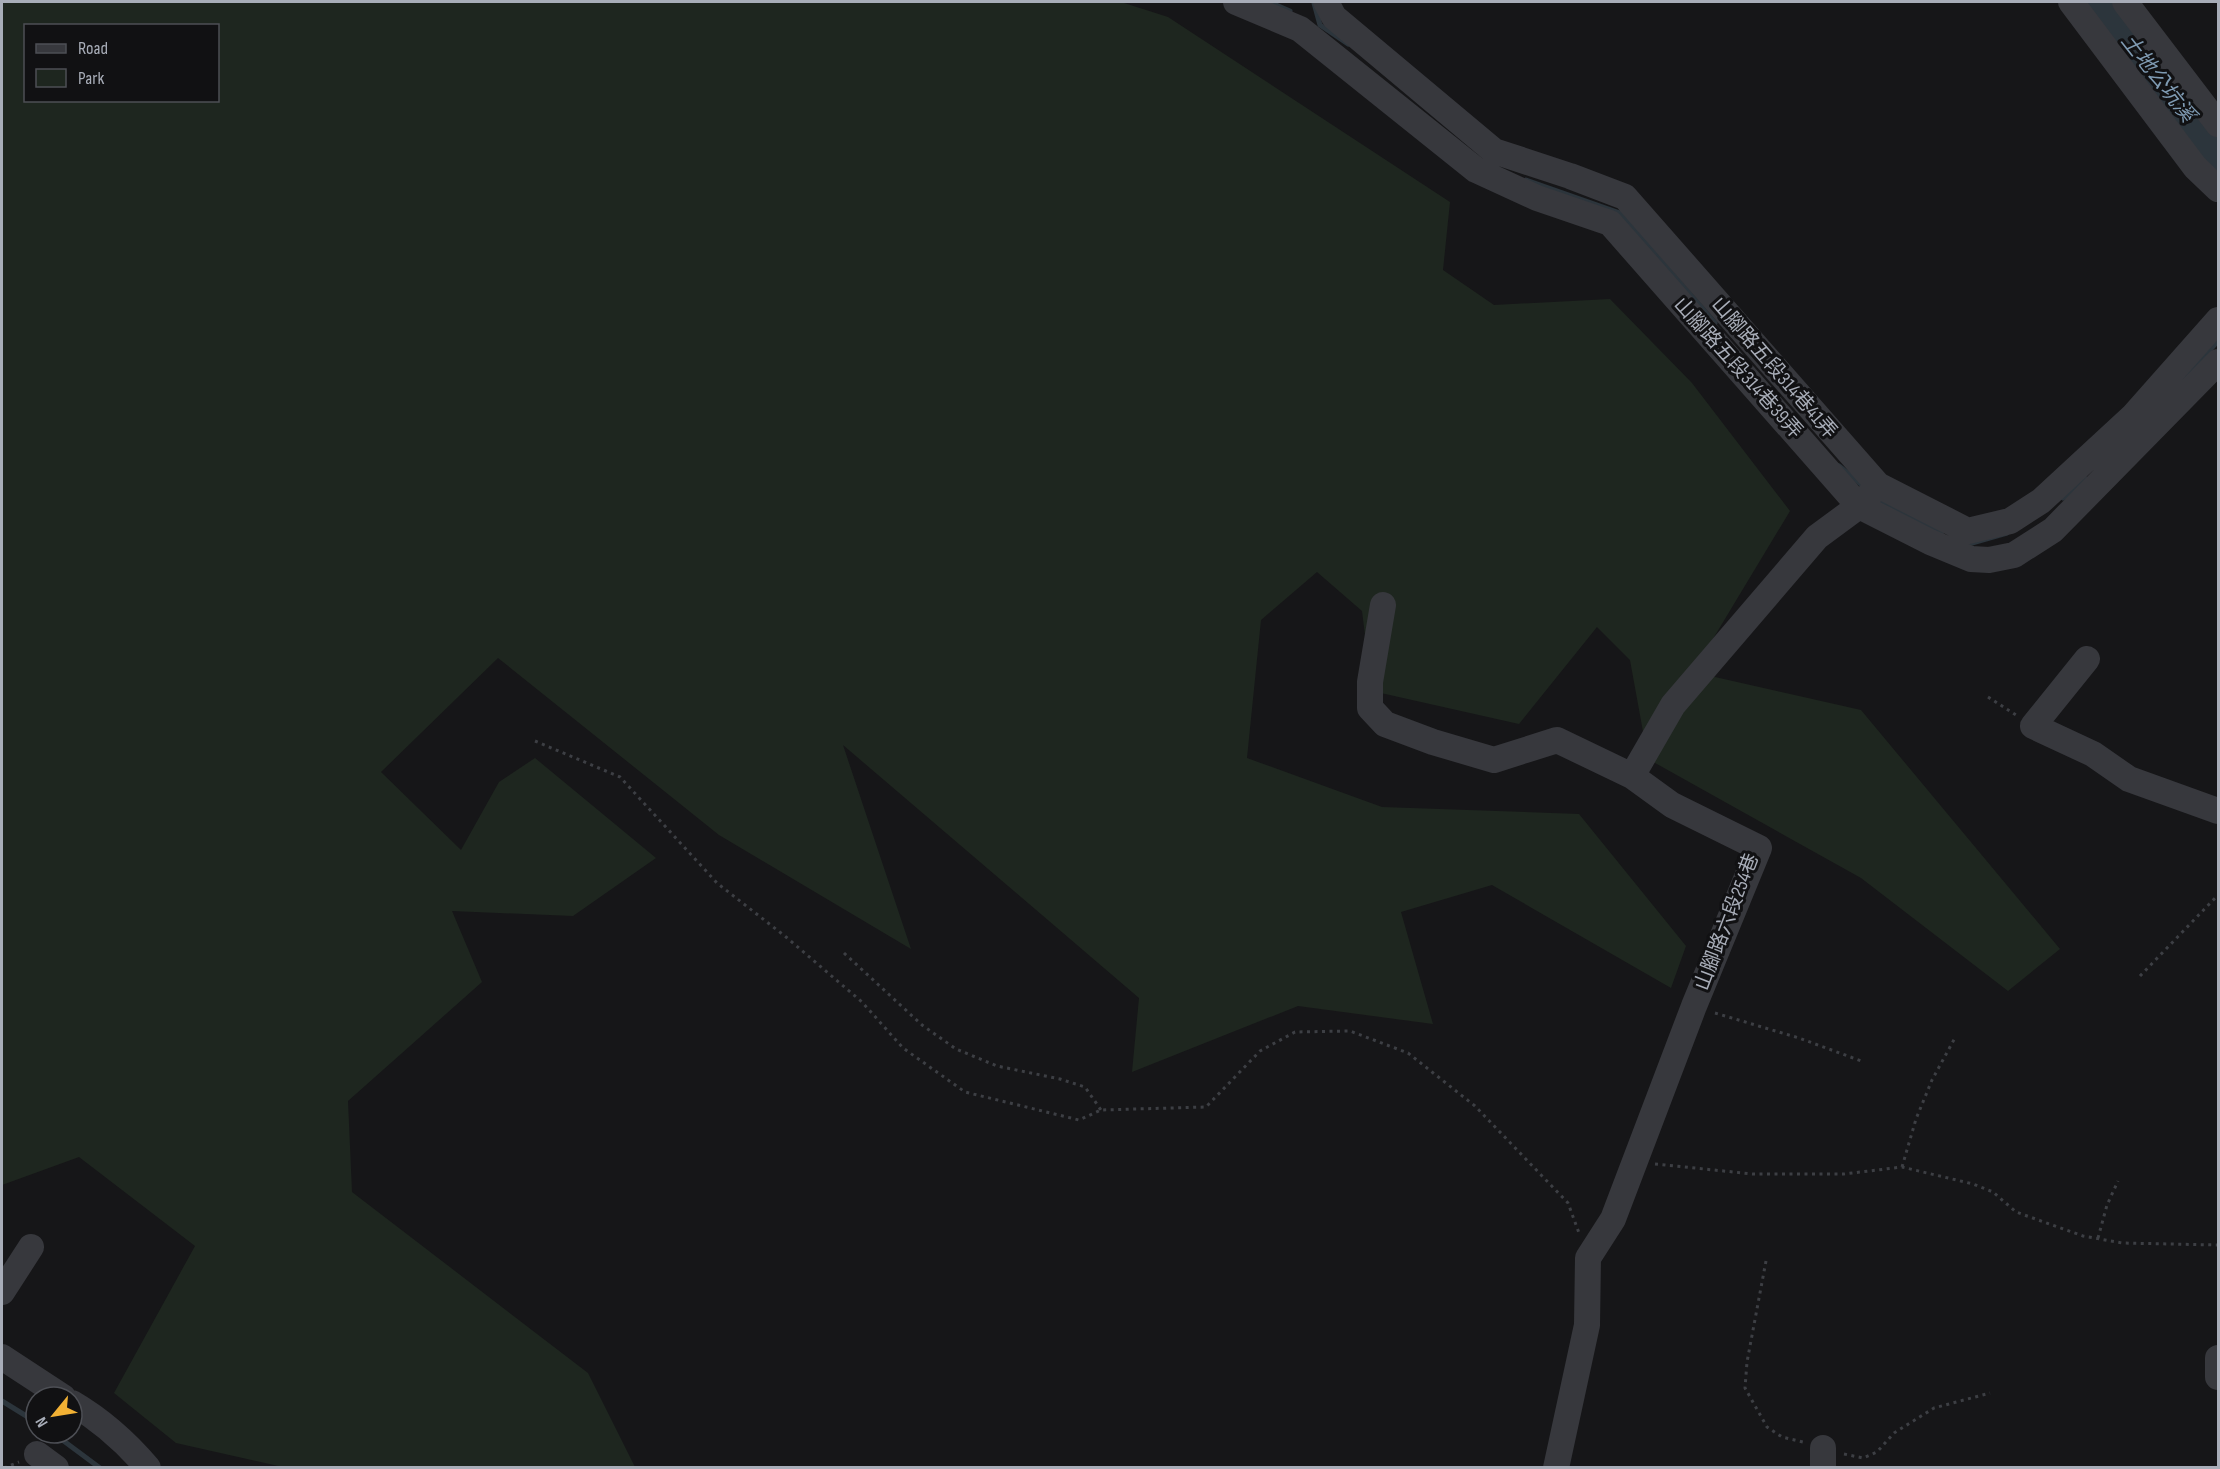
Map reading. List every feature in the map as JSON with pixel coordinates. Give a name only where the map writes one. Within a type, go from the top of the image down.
[{"type":"lane","name":"山腳路五段314巷39弄","points":[[1236,2],[1300,29],[1476,170],[1537,198],[1610,223],[1859,506],[1930,542],[1971,559],[1989,560],[2014,555],[2053,530],[2218,362]]},
{"type":"lane","name":"山腳路五段314巷41弄","points":[[1326,2],[1334,17],[1494,151],[1625,197],[1878,485],[1968,531],[2010,521],[2041,501],[2133,416],[2218,320]]},
{"type":"lane","points":[[2071,2],[2195,167],[2218,189]]},
{"type":"lane","points":[[2125,2],[2218,123]]},
{"type":"lane","points":[[1632,776],[1673,705],[1817,537],[1859,506],[1878,485]]},
{"type":"lane","name":"山腳路六段254巷","points":[[1383,604],[1370,682],[1370,708],[1385,724],[1433,742],[1494,760],[1557,740],[1632,776],[1672,805],[1759,848],[1694,1006],[1613,1219],[1588,1258]]},
{"type":"lane","points":[[2087,659],[2033,726],[2093,754],[2129,778],[2218,811]]},
{"type":"lane","points":[[2,1292],[31,1247]]},
{"type":"lane","points":[[1556,1467],[1587,1325],[1588,1258]]},
{"type":"lane","points":[[2,1358],[44,1385]]},
{"type":"lane","points":[[2218,1358],[2218,1377]]},
{"type":"lane","points":[[84,1411],[105,1426],[148,1467]]},
{"type":"path","points":[[1988,697],[2033,726]]},
{"type":"path","points":[[535,741],[620,777],[717,883],[786,937],[862,1002],[903,1048],[965,1092],[1079,1120],[1101,1110],[1206,1107],[1260,1051],[1295,1032],[1350,1031],[1408,1053],[1475,1106],[1568,1203],[1588,1258]]},
{"type":"path","points":[[2140,976],[2218,895]]},
{"type":"path","points":[[844,953],[922,1025],[956,1049],[997,1066],[1060,1079],[1085,1088],[1101,1110]]},
{"type":"path","points":[[1694,1006],[1799,1038],[1864,1062]]},
{"type":"path","points":[[1902,1167],[1916,1119],[1932,1080],[1956,1036]]},
{"type":"path","points":[[1638,1156],[1656,1164],[1753,1174],[1844,1174],[1902,1167],[1973,1184],[1993,1192],[2016,1212],[2083,1236],[2122,1242],[2218,1245]]},
{"type":"path","points":[[2098,1238],[2107,1205],[2118,1181]]},
{"type":"path","points":[[1766,1262],[1747,1362],[1745,1388],[1767,1427],[1782,1437],[1823,1458],[1863,1458],[1877,1452],[1894,1432],[1934,1408],[1990,1393]]},
{"type":"green space","points":[[2,2],[1121,2],[1168,17],[1450,202],[1443,270],[1494,305],[1610,299],[1692,383],[1790,511],[1693,672],[1861,710],[2060,949],[2008,991],[1861,878],[1648,759],[1630,660],[1597,627],[1519,724],[1372,691],[1362,611],[1317,572],[1261,620],[1247,758],[1382,807],[1579,814],[1686,946],[1671,988],[1492,885],[1401,912],[1433,1024],[1298,1006],[1132,1072],[1139,998],[843,745],[911,949],[719,835],[498,658],[381,772],[461,850],[499,782],[535,758],[656,858],[573,916],[452,911],[482,982],[348,1101],[352,1192],[588,1373],[635,1467],[287,1468],[176,1443],[114,1393],[195,1246],[79,1157],[2,1185]]},
{"type":"waterway","points":[[1269,2],[1290,11]]},
{"type":"waterway","name":"土地公坑溪","points":[[2098,2],[2218,155]]},
{"type":"waterway","points":[[1314,3],[1320,25],[1348,44]]},
{"type":"waterway","points":[[1526,180],[1620,213],[1715,323]]},
{"type":"waterway","points":[[2174,389],[2218,341]]},
{"type":"waterway","points":[[1839,466],[1862,485]]},
{"type":"waterway","points":[[2063,498],[2086,479]]},
{"type":"waterway","points":[[1876,497],[1884,504],[1942,532]]},
{"type":"waterway","points":[[1967,542],[1972,543],[2007,533]]},
{"type":"waterway","points":[[2,1401],[24,1415]]},
{"type":"waterway","points":[[69,1445],[100,1468]]}]
